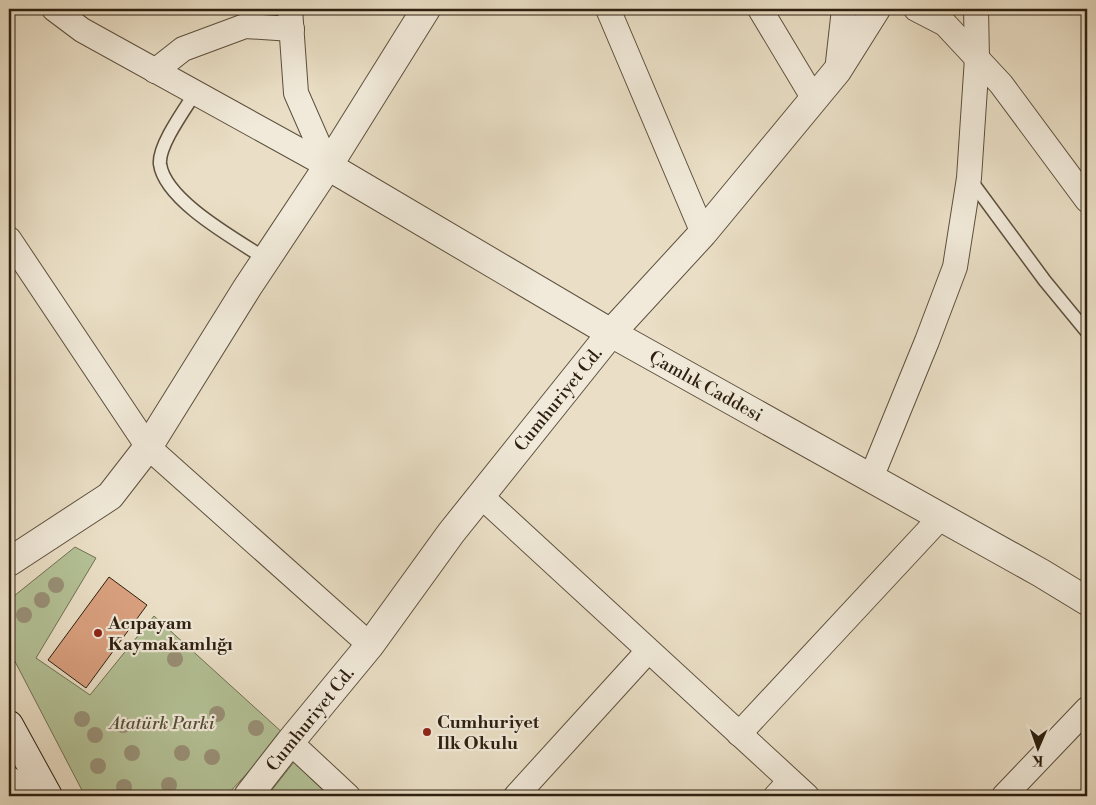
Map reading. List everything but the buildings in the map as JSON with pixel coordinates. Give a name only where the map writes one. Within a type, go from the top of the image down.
[{"type":"street","points":[[54,9],[82,30],[328,166]]},
{"type":"street","points":[[9,562],[110,496],[148,447],[426,9]]},
{"type":"street","points":[[608,9],[704,233]]},
{"type":"street","points":[[760,9],[814,99]]},
{"type":"street","points":[[837,71],[844,9]]},
{"type":"street","name":"Cumhuriyet Cd.","points":[[248,796],[370,646],[452,533],[611,333],[704,233],[837,71],[876,9]]},
{"type":"street","points":[[916,9],[945,24],[1001,84],[1087,200]]},
{"type":"street","points":[[872,478],[928,341],[955,267],[969,178],[977,58],[976,9]]},
{"type":"street","points":[[155,71],[182,49],[245,26],[291,19],[296,93],[328,166]]},
{"type":"street","name":"Çamlık Caddesi","points":[[328,166],[611,333],[1041,573],[1087,601]]},
{"type":"street","points":[[9,239],[148,447],[370,646]]},
{"type":"street","points":[[481,496],[739,734],[791,791]]},
{"type":"street","points":[[739,734],[941,517]]},
{"type":"street","points":[[516,796],[648,651]]},
{"type":"street","points":[[1004,796],[1087,709]]},
{"type":"street","points":[[9,725],[48,796]]},
{"type":"street","points":[[290,742],[348,796]]},
{"type":"lane","points":[[195,93],[164,144],[160,164],[169,184],[194,212],[266,259]]},
{"type":"lane","points":[[969,178],[1045,281],[1087,332]]},
{"type":"green space","name":"Atatürk Parki","points":[[75,547],[96,558],[36,658],[90,695],[154,616],[284,734],[226,796],[85,796],[9,650],[9,600]]},
{"type":"green space","points":[[294,762],[329,796],[267,796]]},
{"type":"place","name":"Acıpayam Kaymakamlığı","points":[[98,633]]},
{"type":"place","name":"Cumhuriyet Ilk Okulu","points":[[427,732]]}]
